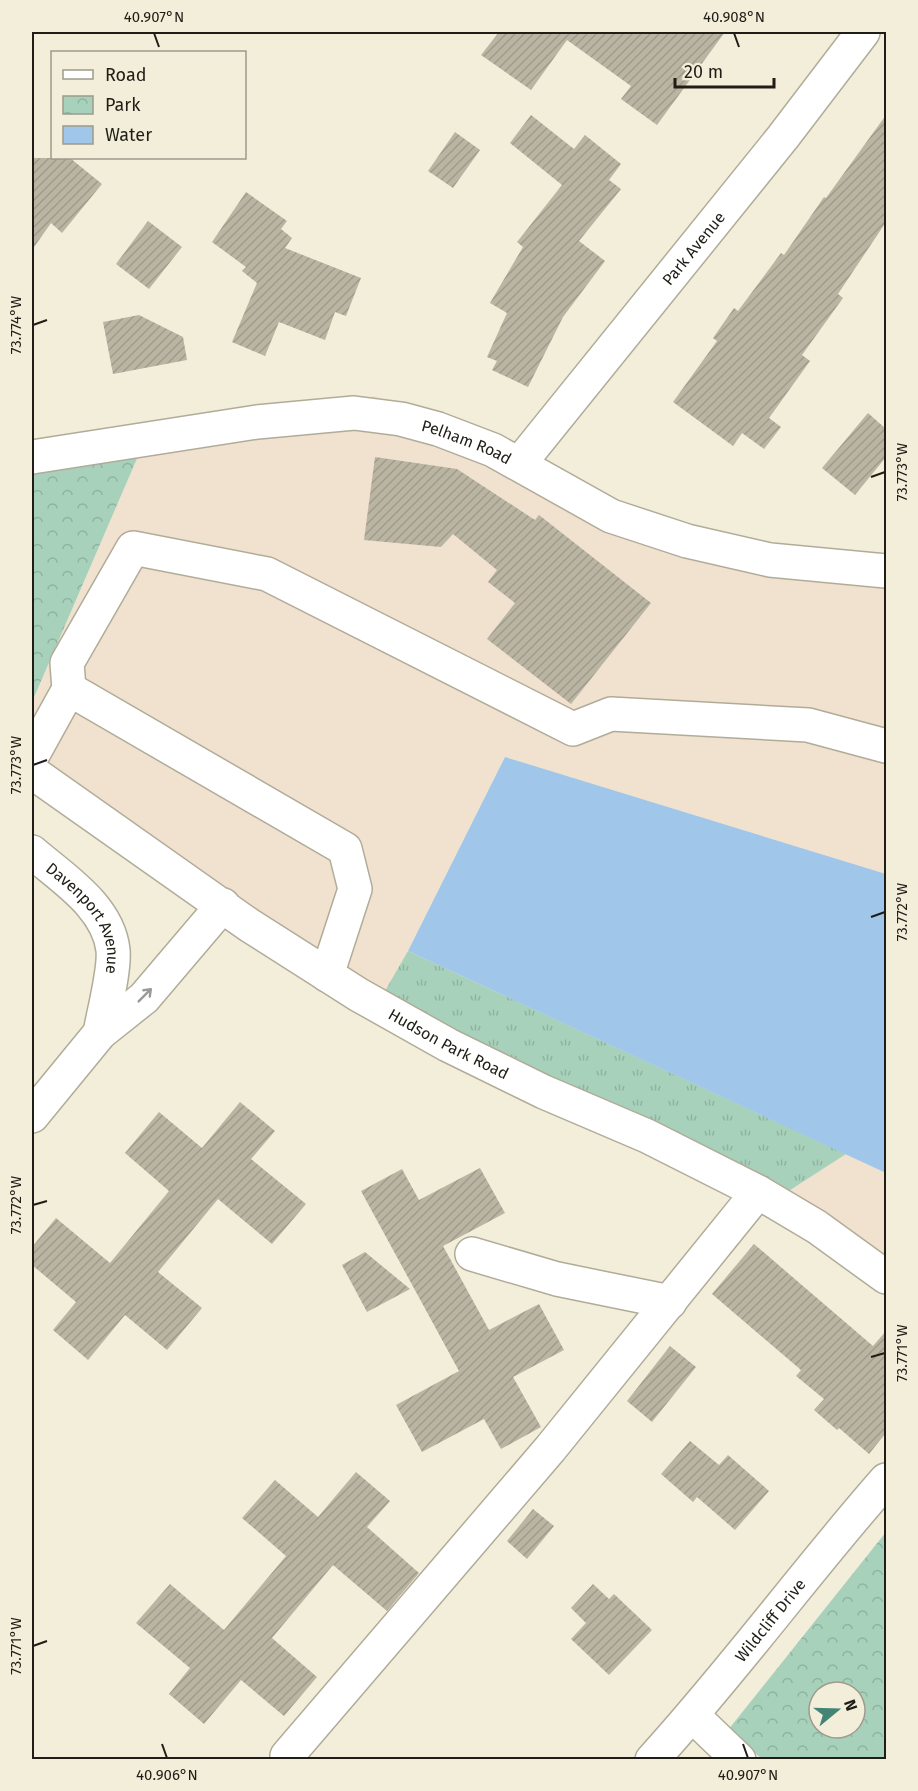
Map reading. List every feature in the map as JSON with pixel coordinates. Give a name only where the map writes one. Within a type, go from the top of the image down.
[{"type":"street","name":"Park Avenue","points":[[520,464],[783,137],[863,32]]},
{"type":"street","name":"Pelham Road","points":[[32,457],[256,422],[354,413],[401,419],[438,429],[493,450],[611,516],[687,541],[770,560],[886,571]]},
{"type":"street","points":[[32,756],[69,690],[67,663],[133,548],[267,574],[573,729],[611,714],[808,725],[886,746]]},
{"type":"street","points":[[69,690],[345,849],[355,889],[327,975]]},
{"type":"street","name":"Hudson Park Road","points":[[32,772],[249,925],[327,975],[448,1045],[544,1092],[647,1136],[758,1192],[817,1227],[886,1277]]},
{"type":"street","name":"Davenport Avenue","points":[[32,852],[84,897],[106,924],[113,951],[100,1033]]},
{"type":"street","points":[[32,1116],[100,1033],[144,998],[223,905]]},
{"type":"street","points":[[287,1756],[550,1449],[758,1192]]},
{"type":"street","points":[[472,1254],[557,1279],[670,1302]]},
{"type":"street","name":"Wildcliff Drive","points":[[652,1760],[692,1715],[886,1480]]},
{"type":"street","points":[[692,1715],[739,1760]]},
{"type":"shaded area","points":[[374,396],[536,463],[611,508],[747,546],[886,563],[886,874],[505,757],[408,951],[374,1010],[32,784],[32,702],[148,433]]},
{"type":"shaded area","points":[[846,1154],[886,1173],[886,1280],[767,1205]]},
{"type":"green space","points":[[148,433],[32,702],[32,452]]},
{"type":"green space","points":[[408,951],[846,1154],[767,1205],[374,1010]]},
{"type":"green space","points":[[886,1532],[886,1759],[762,1759],[728,1730]]},
{"type":"water","points":[[505,757],[886,874],[886,1173],[408,951]]},
{"type":"building","points":[[499,32],[725,32],[657,125],[621,99],[631,86],[567,40],[531,90],[481,55]]},
{"type":"building","points":[[531,115],[574,149],[585,135],[621,164],[609,180],[621,189],[579,241],[605,261],[563,317],[528,387],[492,370],[497,361],[487,357],[507,313],[490,303],[523,247],[517,242],[562,185],[510,143]]},
{"type":"building","points":[[886,115],[886,222],[838,294],[843,298],[802,355],[810,361],[769,418],[781,427],[764,449],[742,433],[733,446],[673,402],[717,341],[713,338],[734,308],[738,311],[781,253],[784,255],[824,197],[826,198]]},
{"type":"building","points":[[455,132],[480,150],[453,188],[428,171]]},
{"type":"building","points":[[32,158],[71,159],[102,184],[62,233],[51,223],[32,250]]},
{"type":"building","points":[[246,192],[287,221],[281,229],[292,238],[285,248],[361,278],[346,316],[335,312],[325,340],[279,322],[265,356],[232,342],[257,283],[242,271],[246,267],[212,242]]},
{"type":"building","points":[[148,221],[182,247],[149,289],[116,264]]},
{"type":"building","points":[[139,315],[183,337],[187,360],[113,374],[103,322]]},
{"type":"building","points":[[868,413],[886,429],[886,457],[855,495],[822,468]]},
{"type":"building","points":[[375,457],[457,469],[535,520],[539,515],[651,603],[571,704],[487,639],[515,603],[488,582],[497,570],[453,534],[441,547],[364,540]]},
{"type":"building","points":[[240,1102],[275,1131],[251,1159],[306,1204],[272,1244],[218,1199],[158,1272],[202,1308],[167,1350],[125,1315],[88,1360],[53,1330],[76,1302],[32,1265],[32,1247],[56,1218],[110,1263],[169,1191],[125,1153],[159,1112],[202,1148]]},
{"type":"building","points":[[480,1168],[505,1213],[443,1246],[489,1330],[539,1304],[564,1350],[513,1377],[541,1427],[501,1449],[484,1419],[422,1452],[396,1405],[459,1371],[361,1191],[402,1169],[419,1200]]},
{"type":"building","points":[[754,1244],[873,1346],[886,1331],[886,1433],[869,1454],[814,1410],[824,1399],[796,1376],[801,1370],[712,1294]]},
{"type":"building","points":[[365,1252],[410,1289],[367,1312],[342,1265]]},
{"type":"building","points":[[670,1346],[696,1367],[652,1422],[627,1401]]},
{"type":"building","points":[[690,1441],[719,1465],[728,1455],[769,1491],[735,1530],[697,1497],[693,1502],[661,1474]]},
{"type":"building","points":[[356,1472],[390,1501],[367,1527],[419,1573],[387,1611],[333,1565],[272,1638],[317,1677],[284,1716],[241,1680],[204,1724],[169,1694],[190,1668],[136,1623],[170,1584],[224,1630],[286,1556],[242,1518],[275,1480],[318,1517]]},
{"type":"building","points":[[533,1509],[554,1526],[527,1559],[507,1541]]},
{"type":"building","points":[[593,1584],[609,1599],[614,1594],[652,1630],[609,1675],[571,1639],[586,1623],[571,1608]]}]
